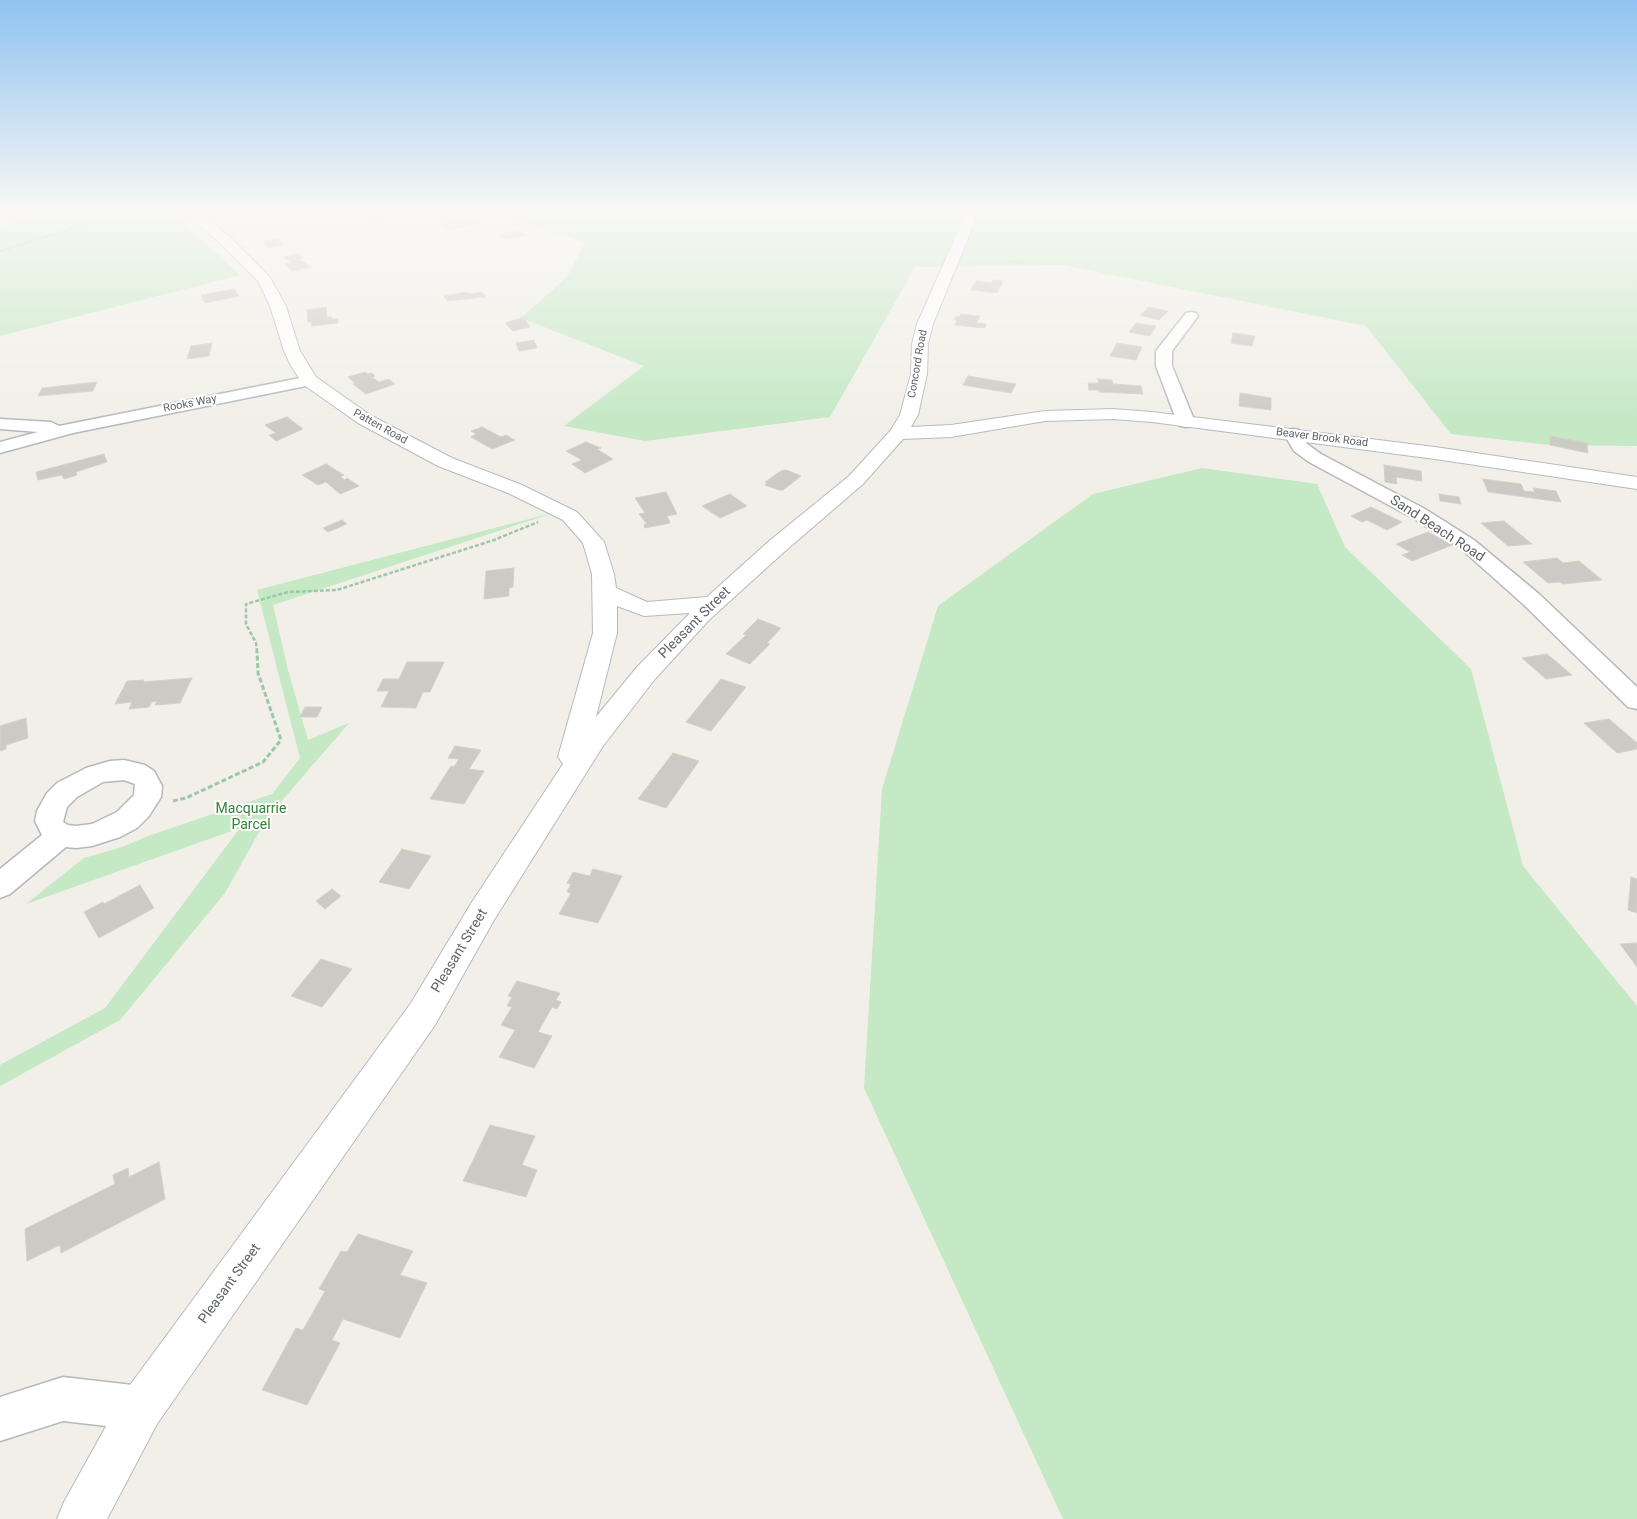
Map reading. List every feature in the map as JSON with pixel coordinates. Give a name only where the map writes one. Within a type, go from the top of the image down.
[{"type":"street","name":"Patten Road","points":[[265,282],[278,306],[292,351],[310,381],[364,419],[445,462],[515,489],[570,516],[594,542],[603,574],[605,633],[566,780]]},
{"type":"street","name":"Concord Road","points":[[904,424],[919,374],[922,333],[943,282]]},
{"type":"street","points":[[1186,422],[1164,366],[1164,351],[1190,316]]},
{"type":"street","name":"Rooks Way","points":[[0,448],[70,428],[310,381]]},
{"type":"street","name":"Beaver Brook Road","points":[[904,424],[928,433],[1045,416],[1112,414],[1293,434],[1637,483]]},
{"type":"street","name":"Rooks Way","points":[[0,424],[70,428]]},
{"type":"street","name":"Pleasant Street","points":[[81,1519],[141,1408],[423,1014],[483,911],[593,739],[646,673],[712,604],[856,480],[904,424]]},
{"type":"street","name":"Sand Beach Road","points":[[1293,434],[1300,447],[1315,458],[1418,513],[1467,544],[1510,580],[1637,701]]},
{"type":"street","points":[[605,592],[644,609],[712,604]]},
{"type":"street","points":[[124,770],[136,772],[145,778],[149,786],[147,797],[139,808],[118,824],[92,835],[76,837],[61,834],[53,829],[49,821],[54,806],[67,790],[95,775],[124,770]]},
{"type":"street","points":[[0,886],[61,834]]},
{"type":"street","points":[[0,1419],[63,1400],[141,1408]]},
{"type":"path","points":[[139,808],[186,798],[263,762],[281,740],[258,673],[256,644],[246,624],[246,604],[288,592],[337,590],[530,527],[558,511]]},
{"type":"green space","points":[[0,282],[213,282],[0,336]]},
{"type":"green space","points":[[562,282],[907,282],[830,417],[645,441],[564,426],[644,366],[521,318]]},
{"type":"green space","points":[[1147,282],[1637,282],[1637,446],[1550,445],[1451,434],[1366,326]]},
{"type":"green space","points":[[1202,468],[1317,484],[1345,547],[1471,669],[1523,866],[1637,1006],[1637,1519],[1063,1519],[864,1088],[882,789],[938,606],[1093,494]]},
{"type":"green space","name":"Macquarrie Parcel","points":[[556,512],[273,605],[288,670],[308,740],[349,723],[267,818],[225,893],[120,1020],[0,1086],[0,1065],[105,1008],[240,828],[26,904],[84,858],[122,847],[148,836],[272,794],[300,758],[257,590]]},
{"type":"building","points":[[976,282],[1003,282],[997,293],[971,290]]},
{"type":"building","points":[[234,289],[239,296],[205,303],[201,295]]},
{"type":"building","points":[[467,292],[468,294],[482,292],[486,297],[447,301],[444,296]]},
{"type":"building","points":[[326,307],[327,317],[338,319],[338,323],[312,326],[311,322],[308,322],[307,310]]},
{"type":"building","points":[[1149,307],[1168,311],[1159,320],[1140,315]]},
{"type":"building","points":[[961,314],[980,316],[977,323],[986,324],[985,328],[955,325],[957,320],[954,320],[956,316],[959,317]]},
{"type":"building","points":[[521,318],[530,327],[513,331],[505,323]]},
{"type":"building","points":[[1136,323],[1156,326],[1150,336],[1129,332]]},
{"type":"building","points":[[1233,333],[1255,336],[1252,346],[1231,343]]},
{"type":"building","points":[[534,340],[537,348],[519,351],[516,343]]},
{"type":"building","points":[[212,343],[209,356],[187,359],[191,346]]},
{"type":"building","points":[[1117,343],[1142,347],[1136,360],[1110,356]]},
{"type":"building","points":[[365,372],[368,374],[372,373],[375,376],[372,377],[379,382],[389,379],[395,384],[366,394],[353,384],[355,383],[348,377]]},
{"type":"building","points":[[968,376],[1016,384],[1011,393],[963,385]]},
{"type":"building","points":[[1098,379],[1112,380],[1113,384],[1141,386],[1143,394],[1089,390],[1088,383],[1099,383]]},
{"type":"building","points":[[97,382],[93,391],[38,396],[42,388]]},
{"type":"building","points":[[1240,393],[1271,398],[1271,410],[1239,406]]},
{"type":"building","points":[[287,417],[303,429],[276,441],[269,435],[276,433],[265,425]]},
{"type":"building","points":[[482,427],[501,437],[506,435],[515,440],[492,449],[471,437],[476,434],[471,431]]},
{"type":"building","points":[[1550,436],[1587,443],[1588,453],[1550,445]]},
{"type":"building","points":[[586,442],[601,448],[597,449],[613,459],[585,473],[572,464],[582,460],[566,451]]},
{"type":"building","points":[[104,454],[107,462],[76,472],[77,475],[64,479],[62,475],[38,480],[36,472]]},
{"type":"building","points":[[326,464],[344,475],[340,477],[345,480],[347,478],[359,486],[340,494],[326,482],[318,485],[302,475]]},
{"type":"building","points":[[1384,465],[1421,471],[1422,481],[1396,477],[1397,484],[1385,482]]},
{"type":"building","points":[[786,470],[801,476],[783,490],[765,485],[767,483],[765,482],[781,471]]},
{"type":"building","points":[[1483,479],[1521,484],[1524,491],[1535,492],[1533,488],[1556,491],[1561,502],[1488,492]]},
{"type":"building","points":[[666,492],[677,514],[667,516],[670,523],[645,528],[644,524],[647,524],[639,514],[645,513],[635,498]]},
{"type":"building","points":[[730,494],[747,506],[720,518],[702,506]]},
{"type":"building","points":[[1439,494],[1459,497],[1461,504],[1440,501]]},
{"type":"building","points":[[1371,507],[1402,522],[1387,530],[1367,520],[1362,522],[1351,516]]},
{"type":"building","points":[[342,520],[347,524],[328,532],[323,528]]},
{"type":"building","points":[[1504,521],[1532,544],[1508,546],[1481,523]]},
{"type":"building","points":[[1428,532],[1452,545],[1412,561],[1402,555],[1410,552],[1396,544]]},
{"type":"building","points":[[1557,558],[1563,563],[1579,561],[1602,580],[1563,584],[1560,582],[1548,583],[1523,562]]},
{"type":"building","points":[[514,568],[513,587],[509,588],[509,596],[484,599],[486,571]]},
{"type":"building","points":[[758,619],[781,628],[767,643],[770,644],[750,664],[726,654],[746,635],[743,634]]},
{"type":"building","points":[[1547,654],[1572,675],[1546,679],[1522,658]]},
{"type":"building","points":[[407,662],[444,662],[430,692],[423,692],[416,708],[381,707],[389,691],[377,691],[383,679],[399,679]]},
{"type":"building","points":[[192,678],[180,703],[155,705],[157,701],[152,702],[149,707],[129,709],[132,702],[115,704],[127,681],[144,680],[143,682]]},
{"type":"building","points":[[721,679],[746,687],[711,731],[686,722]]},
{"type":"building","points":[[305,707],[322,707],[317,717],[300,717]]},
{"type":"building","points":[[26,718],[28,738],[6,745],[6,749],[0,751],[0,726]]},
{"type":"building","points":[[1609,719],[1637,743],[1637,749],[1617,753],[1584,723]]},
{"type":"building","points":[[455,746],[481,750],[469,769],[484,771],[464,804],[430,799],[451,766],[454,767],[459,759],[448,758]]},
{"type":"building","points":[[673,753],[699,761],[666,808],[638,799]]},
{"type":"building","points":[[402,849],[431,856],[409,889],[379,882]]},
{"type":"building","points":[[593,869],[622,876],[598,923],[559,914],[571,893],[567,892],[571,884],[567,883],[573,872],[590,876]]},
{"type":"building","points":[[1631,877],[1637,879],[1637,913],[1628,910]]},
{"type":"building","points":[[140,885],[154,908],[99,938],[84,912]]},
{"type":"building","points":[[332,889],[341,896],[325,909],[316,901]]},
{"type":"building","points":[[1637,943],[1637,967],[1620,944]]},
{"type":"building","points":[[321,959],[352,969],[322,1007],[291,996]]},
{"type":"building","points":[[517,981],[560,993],[556,1000],[561,1002],[557,1009],[552,1007],[538,1032],[552,1036],[534,1068],[499,1057],[515,1030],[501,1025],[512,1007],[507,1006],[512,997],[508,996]]},
{"type":"building","points":[[490,1125],[535,1136],[522,1165],[537,1170],[526,1197],[463,1181]]},
{"type":"building","points":[[159,1162],[165,1199],[61,1253],[60,1245],[27,1261],[25,1229],[115,1184],[113,1175],[128,1168],[129,1177]]},
{"type":"building","points":[[358,1234],[413,1251],[400,1275],[427,1283],[400,1338],[343,1319],[332,1340],[340,1343],[307,1405],[262,1390],[296,1328],[303,1330],[325,1291],[319,1289],[341,1251],[347,1252]]}]
